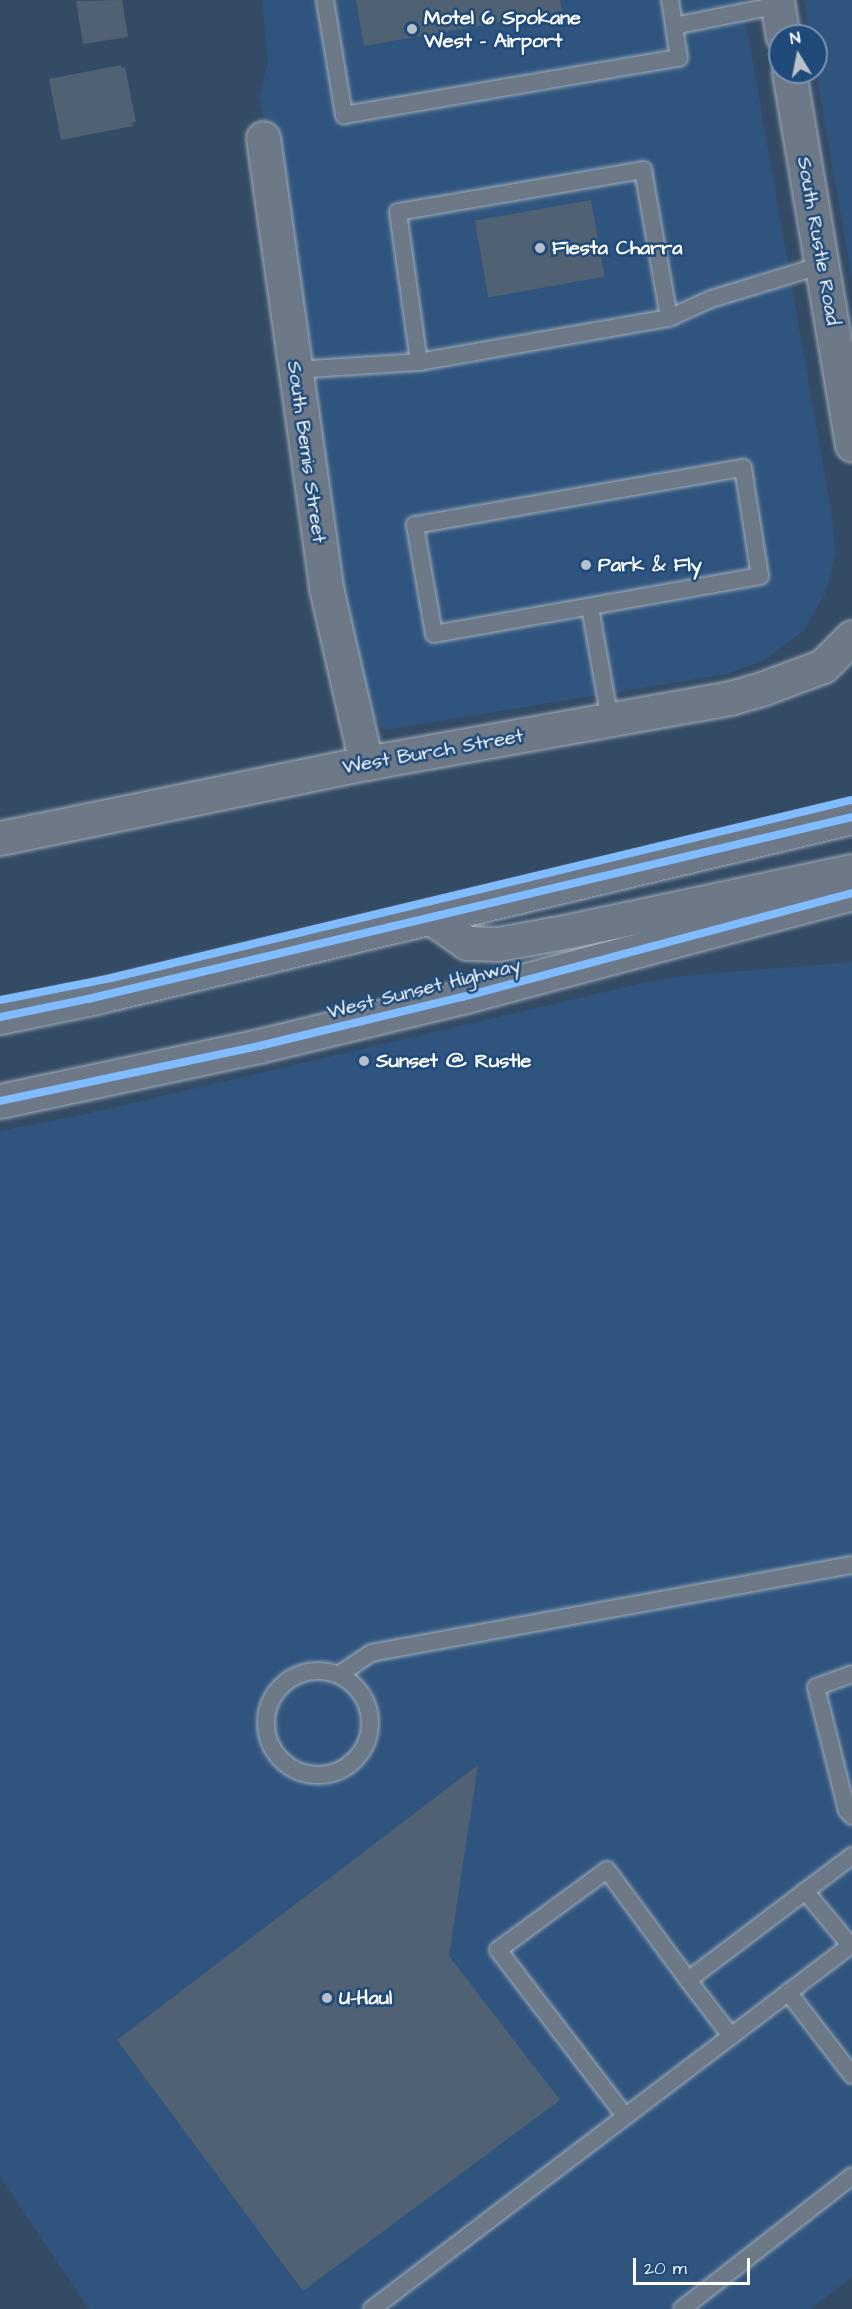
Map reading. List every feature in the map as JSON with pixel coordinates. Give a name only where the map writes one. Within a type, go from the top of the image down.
[{"type":"main road","name":"South Rustle Road","points":[[791,84],[852,445]]},
{"type":"main road","name":"South Bemis Street","points":[[263,138],[326,588],[366,763]]},
{"type":"main road","name":"West Burch Street","points":[[0,838],[366,763],[691,706],[764,688],[823,666],[852,637]]},
{"type":"main road","points":[[0,1017],[88,999],[852,817]]},
{"type":"main road","points":[[430,917],[467,943],[498,944],[569,932],[852,871]]},
{"type":"main road","name":"West Sunset Highway","points":[[0,1101],[282,1041],[462,997],[852,893]]},
{"type":"lane","points":[[325,0],[344,115],[679,58],[670,0]]},
{"type":"lane","points":[[674,26],[779,14]]},
{"type":"lane","points":[[419,362],[398,212],[643,170],[669,318]]},
{"type":"lane","points":[[294,370],[419,362],[669,318],[711,299],[822,265]]},
{"type":"lane","points":[[743,468],[760,576],[590,608],[434,634],[415,525],[743,468]]},
{"type":"lane","points":[[590,608],[610,721]]},
{"type":"lane","points":[[339,1674],[355,1684],[365,1699],[371,1716],[370,1734],[363,1750],[351,1764],[335,1773],[317,1775],[300,1772],[285,1764],[274,1752],[267,1736],[265,1719],[269,1702],[278,1688],[290,1678],[306,1671],[323,1670],[339,1674],[371,1653],[852,1565]]},
{"type":"lane","points":[[852,1674],[816,1687],[847,1810],[852,1816]]},
{"type":"lane","points":[[688,1980],[852,1856]]},
{"type":"lane","points":[[625,2116],[498,1950],[607,1870],[731,2036]]},
{"type":"lane","points":[[372,2309],[851,1944],[805,1891]]},
{"type":"lane","points":[[788,1992],[852,2075]]},
{"type":"lane","points":[[681,2309],[852,2176]]},
{"type":"shaded area","points":[[262,0],[742,0],[832,517],[835,554],[825,594],[803,631],[764,660],[727,674],[384,730],[371,714],[362,687],[313,445],[310,339],[295,259],[259,97],[268,63]]},
{"type":"shaded area","points":[[804,0],[852,0],[852,280],[818,84],[828,84],[828,24],[808,24]]},
{"type":"shaded area","points":[[852,962],[852,2277],[810,2309],[89,2309],[0,2177],[0,1131],[82,1115],[643,983],[682,976]]},
{"type":"building","points":[[122,0],[128,37],[83,44],[76,1]]},
{"type":"building","name":"Motel 6 Spokane West - Airport","points":[[356,0],[560,0],[562,11],[364,46]]},
{"type":"building","points":[[121,65],[122,68],[125,67],[136,122],[132,122],[133,126],[61,140],[49,79]]},
{"type":"building","name":"Fiesta Charra","points":[[591,200],[605,277],[488,297],[475,220]]},
{"type":"building","name":"U-Haul","points":[[478,1765],[449,1956],[560,2100],[303,2291],[117,2040]]},
{"type":"cycle path","points":[[0,1000],[111,978],[852,800]]},
{"type":"cycle path","points":[[0,1017],[88,999],[852,817]]},
{"type":"cycle path","points":[[0,1101],[259,1046],[462,997],[852,893]]},
{"type":"place","name":"Motel 6 Spokane West - Airport","points":[[412,29]]},
{"type":"place","name":"Fiesta Charra","points":[[540,248]]},
{"type":"place","name":"Park & Fly","points":[[586,565]]},
{"type":"place","name":"Sunset @ Rustle","points":[[364,1061]]},
{"type":"place","name":"U-Haul","points":[[327,1998]]}]
